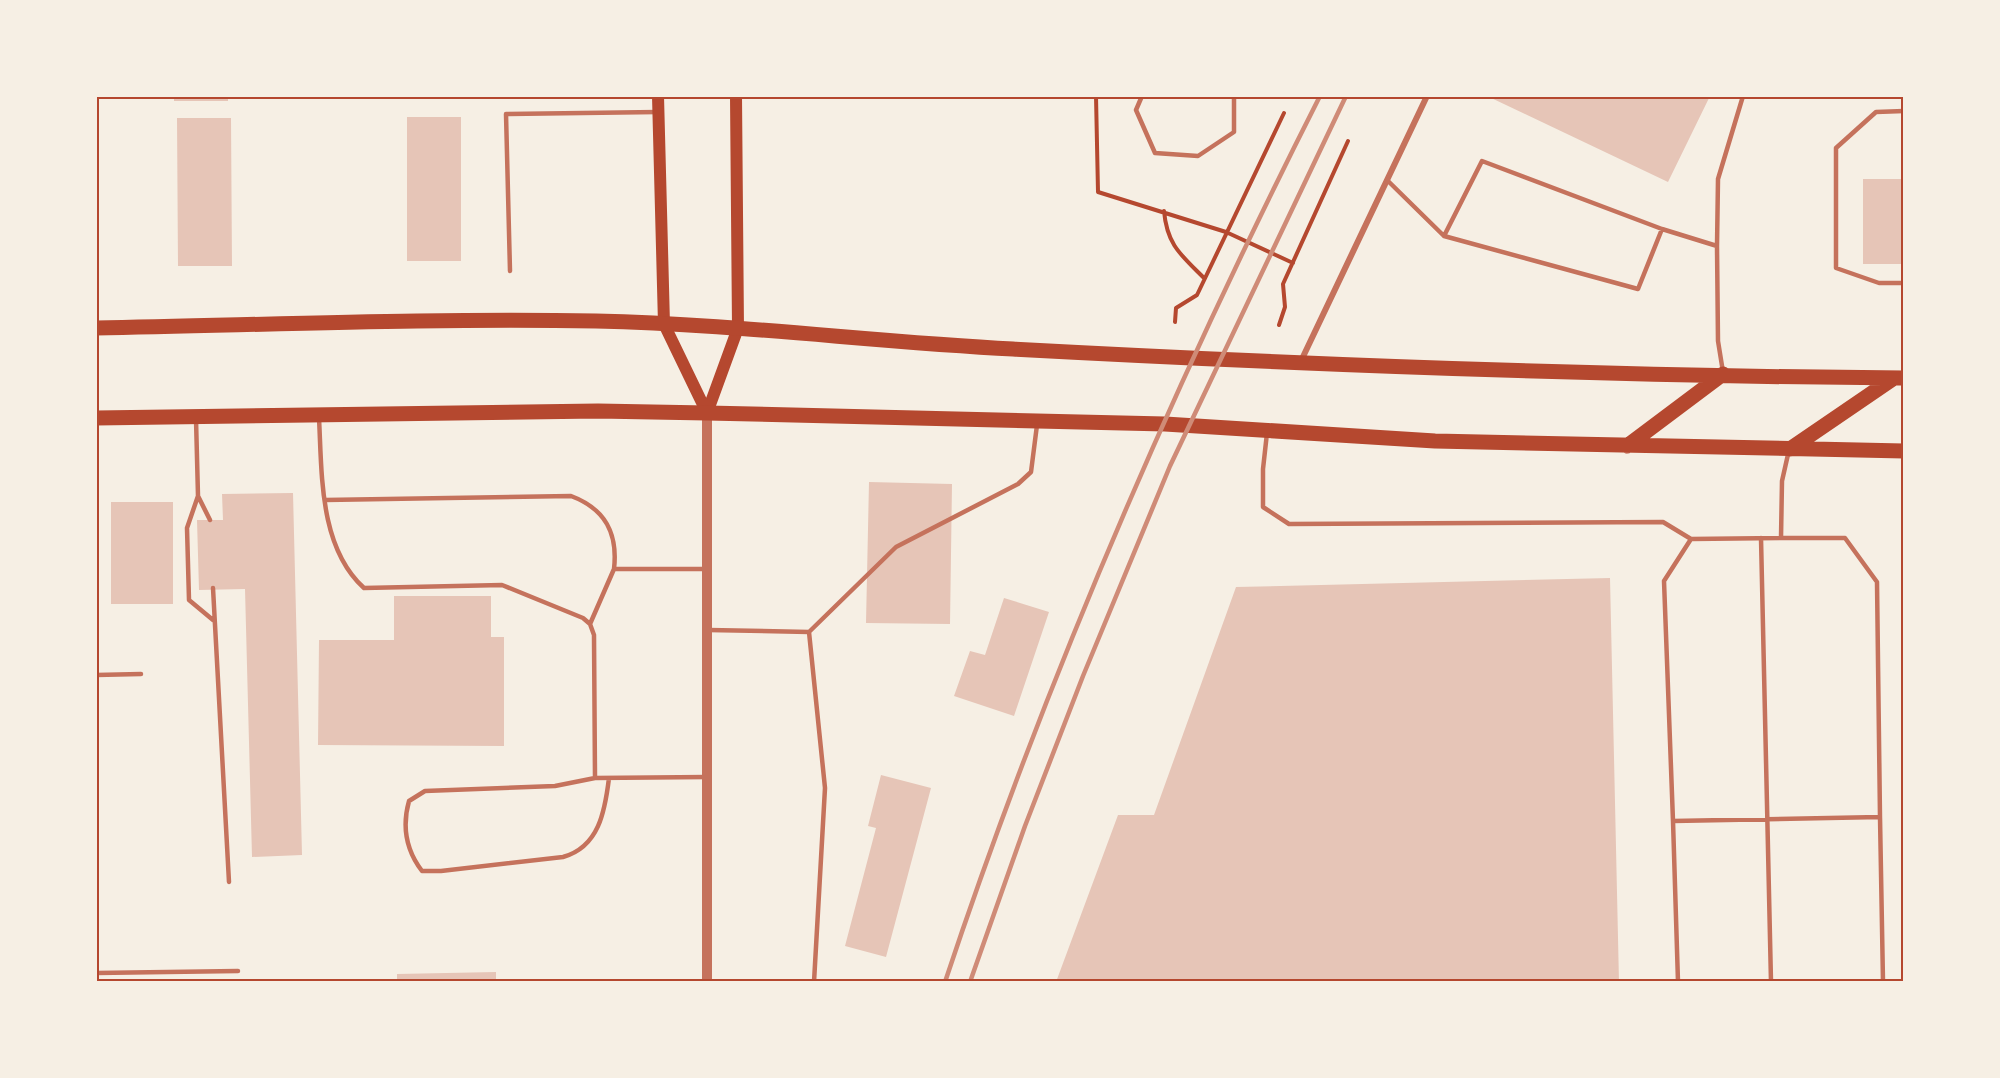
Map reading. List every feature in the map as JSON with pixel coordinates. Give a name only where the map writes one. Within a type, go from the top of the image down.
[{"type":"main road","points":[[658,96],[664,324],[707,413]]},
{"type":"main road","points":[[707,413],[738,328],[736,96]]},
{"type":"main road","points":[[96,328],[511,321],[664,324],[1008,349],[1301,362],[1570,372],[1899,378]]},
{"type":"main road","points":[[1627,446],[1723,375]]},
{"type":"main road","points":[[1790,449],[1899,378]]},
{"type":"main road","points":[[96,418],[598,411],[1165,424],[1435,441],[1904,451]]},
{"type":"street","points":[[1301,362],[1427,96]]},
{"type":"street","points":[[707,413],[707,982]]},
{"type":"lane","points":[[1142,96],[1136,110],[1155,153],[1198,156],[1234,132],[1234,96]]},
{"type":"lane","points":[[1723,375],[1719,340],[1718,178],[1743,96]]},
{"type":"lane","points":[[1904,111],[1876,112],[1836,148],[1836,268],[1879,283],[1904,284]]},
{"type":"lane","points":[[510,271],[506,114],[658,112]]},
{"type":"lane","points":[[1443,236],[1482,161],[1662,229],[1717,246]]},
{"type":"lane","points":[[1387,180],[1443,236],[1638,289],[1662,229]]},
{"type":"lane","points":[[319,415],[325,500],[333,539],[346,569],[364,588],[502,585],[567,610],[590,624],[594,635],[596,778]]},
{"type":"lane","points":[[196,417],[198,496],[187,528],[189,600],[213,620]]},
{"type":"lane","points":[[708,630],[809,632],[896,547],[1018,484],[1031,472],[1037,422]]},
{"type":"lane","points":[[1267,430],[1263,469],[1263,507],[1289,524],[1664,522],[1690,539],[1845,538],[1877,582],[1883,982]]},
{"type":"lane","points":[[1781,538],[1782,481],[1790,449]]},
{"type":"lane","points":[[198,496],[210,520]]},
{"type":"lane","points":[[325,500],[571,496],[584,501],[596,510],[615,537],[614,569],[590,624]]},
{"type":"lane","points":[[1761,538],[1771,982]]},
{"type":"lane","points":[[1678,982],[1665,581],[1690,539]]},
{"type":"lane","points":[[614,569],[708,569]]},
{"type":"lane","points":[[213,588],[229,882]]},
{"type":"lane","points":[[809,632],[825,788],[814,982]]},
{"type":"lane","points":[[96,675],[141,674]]},
{"type":"lane","points":[[609,778],[605,810],[597,829],[578,853],[563,857],[441,871],[422,871],[412,859],[406,841],[405,814],[409,801],[425,791],[555,786],[596,778],[707,777]]},
{"type":"lane","points":[[1673,821],[1880,817]]},
{"type":"lane","points":[[96,973],[238,971]]},
{"type":"path","points":[[1096,96],[1098,192],[1226,232],[1293,263]]},
{"type":"path","points":[[1175,322],[1176,308],[1197,295],[1284,113]]},
{"type":"path","points":[[1278,325],[1285,307],[1283,284],[1348,141]]},
{"type":"path","points":[[1164,211],[1165,228],[1173,247],[1204,278]]},
{"type":"building","points":[[174,96],[228,96],[228,101],[174,101]]},
{"type":"building","points":[[1487,96],[1710,96],[1668,182]]},
{"type":"building","points":[[407,117],[461,117],[461,261],[407,261]]},
{"type":"building","points":[[177,118],[231,118],[232,266],[178,266]]},
{"type":"building","points":[[1863,179],[1904,179],[1904,264],[1863,264]]},
{"type":"building","points":[[869,482],[952,484],[950,624],[866,623]]},
{"type":"building","points":[[293,493],[302,855],[252,857],[245,589],[199,590],[197,520],[223,520],[222,494]]},
{"type":"building","points":[[111,502],[173,502],[173,604],[111,604]]},
{"type":"building","points":[[1610,578],[1619,982],[1056,982],[1118,815],[1154,815],[1236,587]]},
{"type":"building","points":[[394,596],[491,596],[491,637],[504,637],[504,746],[318,745],[319,640],[394,640]]},
{"type":"building","points":[[1004,598],[1049,612],[1014,716],[954,696],[970,651],[985,655]]},
{"type":"building","points":[[881,775],[931,788],[886,957],[845,946],[876,828],[868,826]]},
{"type":"building","points":[[496,972],[496,982],[397,982],[397,974]]},
{"type":"railway","points":[[945,982],[1026,756],[1116,532],[1214,312],[1320,96]]},
{"type":"railway","points":[[970,982],[1025,826],[1083,676],[1170,466],[1346,96]]}]
